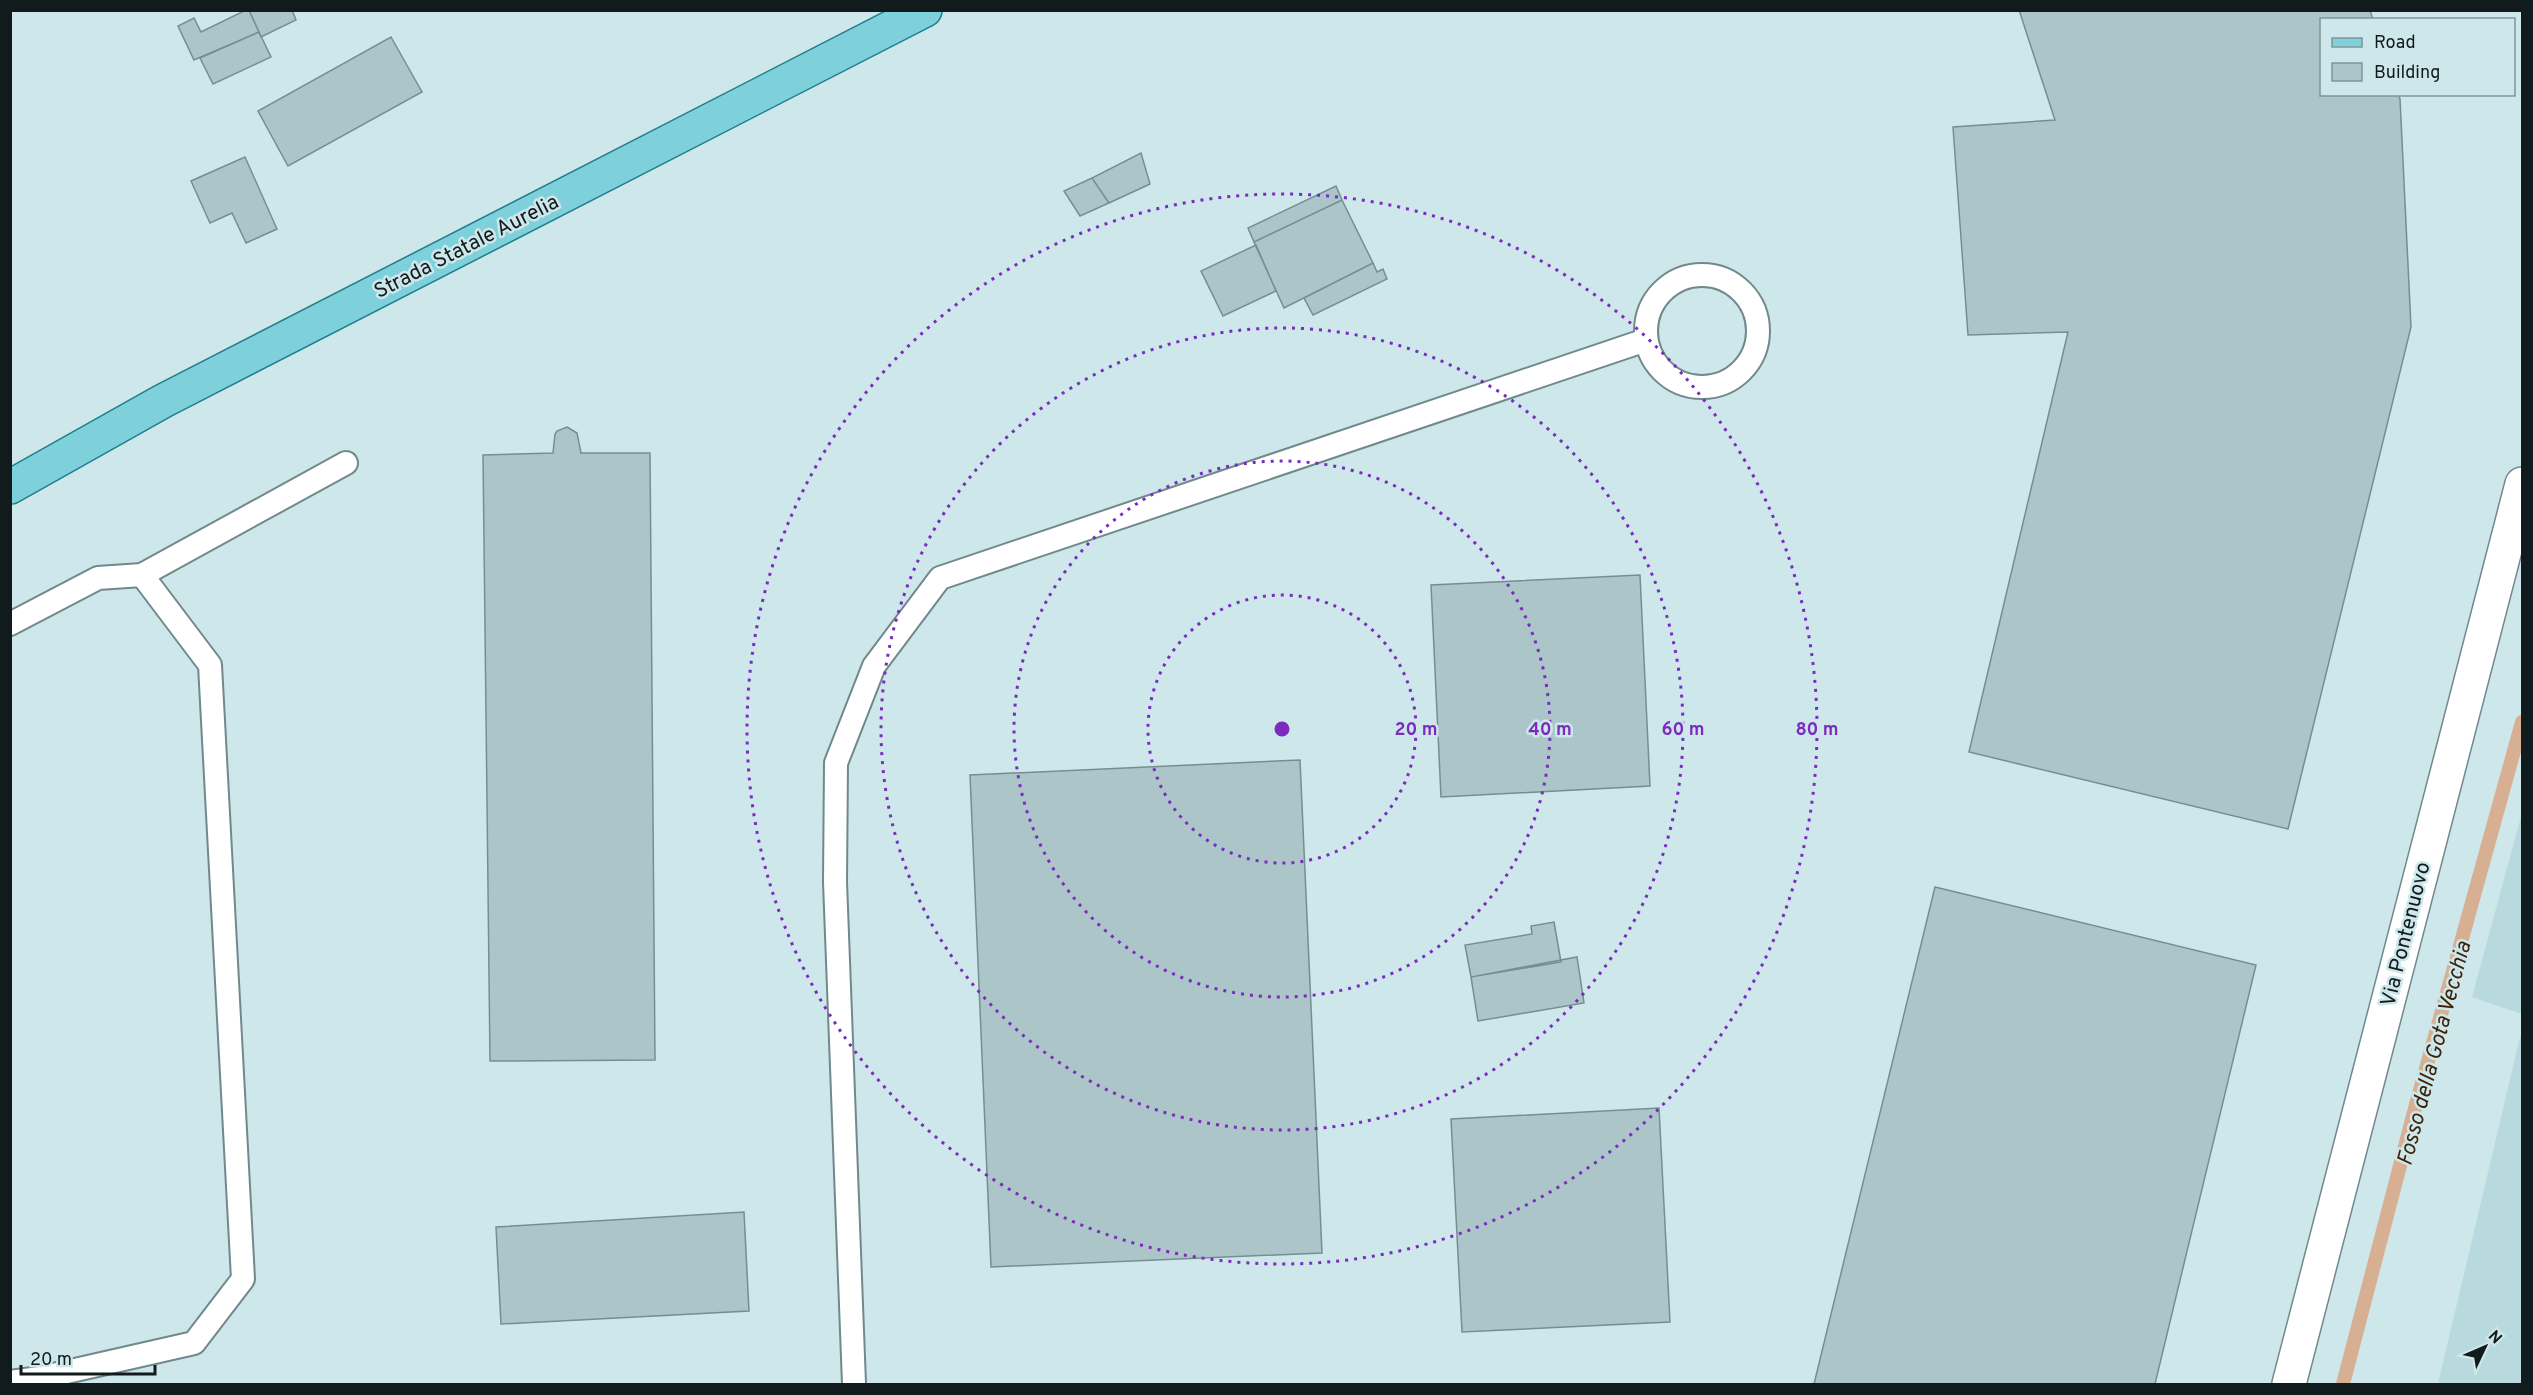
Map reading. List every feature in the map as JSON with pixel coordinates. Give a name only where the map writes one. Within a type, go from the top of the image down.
[{"type":"main road","name":"Strada Statale Aurelia","points":[[10,487],[163,401],[925,10]]},
{"type":"street","name":"Via Pontenuovo","points":[[2289,1384],[2523,484]]},
{"type":"lane","points":[[1695,274],[1713,276],[1731,282],[1744,294],[1754,309],[1758,327],[1756,346],[1748,363],[1735,377],[1718,385],[1699,387],[1680,383],[1664,373],[1653,358],[1646,340],[1646,321],[1652,304],[1662,290],[1677,280],[1695,274]]},
{"type":"lane","points":[[854,1384],[835,882],[836,763],[874,666],[940,578],[1646,340]]},
{"type":"lane","points":[[10,624],[98,578],[142,575],[346,463]]},
{"type":"lane","points":[[10,1382],[40,1382],[194,1343],[243,1279],[210,665],[142,575]]},
{"type":"shaded area","points":[[2522,813],[2522,1014],[2472,997]]},
{"type":"shaded area","points":[[2520,1037],[2522,1038],[2522,1384],[2438,1384]]},
{"type":"building","points":[[249,10],[259,32],[194,60],[178,26],[194,18],[201,32]]},
{"type":"building","points":[[249,10],[292,10],[296,20],[261,37]]},
{"type":"building","points":[[2019,10],[2370,10],[2372,18],[2320,18],[2320,96],[2399,96],[2400,99],[2411,327],[2288,829],[1969,752],[2068,332],[1968,335],[1953,127],[2055,120]]},
{"type":"building","points":[[259,32],[271,57],[213,84],[200,58]]},
{"type":"building","points":[[391,37],[422,92],[288,166],[258,111]]},
{"type":"building","points":[[1141,153],[1150,184],[1109,203],[1092,178]]},
{"type":"building","points":[[245,157],[277,229],[246,243],[232,213],[210,223],[191,181]]},
{"type":"building","points":[[1092,178],[1109,203],[1080,216],[1064,191]]},
{"type":"building","points":[[1336,186],[1342,200],[1254,242],[1248,228]]},
{"type":"building","points":[[1342,200],[1373,263],[1284,308],[1254,242]]},
{"type":"building","points":[[1256,245],[1276,291],[1223,316],[1201,271]]},
{"type":"building","points":[[1373,263],[1377,272],[1383,269],[1387,279],[1313,315],[1304,298]]},
{"type":"building","points":[[567,427],[577,433],[581,453],[650,453],[655,1060],[490,1061],[483,455],[553,453],[555,434]]},
{"type":"building","points":[[1640,575],[1650,786],[1441,797],[1431,585]]},
{"type":"building","points":[[1300,760],[1322,1253],[991,1267],[970,775]]},
{"type":"building","points":[[1935,887],[2256,965],[2155,1384],[1814,1384]]},
{"type":"building","points":[[1554,922],[1561,962],[1471,977],[1465,945],[1532,934],[1531,926]]},
{"type":"building","points":[[1577,957],[1584,1003],[1478,1021],[1471,977]]},
{"type":"building","points":[[1659,1108],[1670,1322],[1462,1332],[1451,1119]]},
{"type":"building","points":[[744,1212],[749,1311],[501,1324],[496,1227]]},
{"type":"waterway","name":"Fosso della Gota Vecchia","points":[[2343,1384],[2414,1112],[2522,722]]}]
